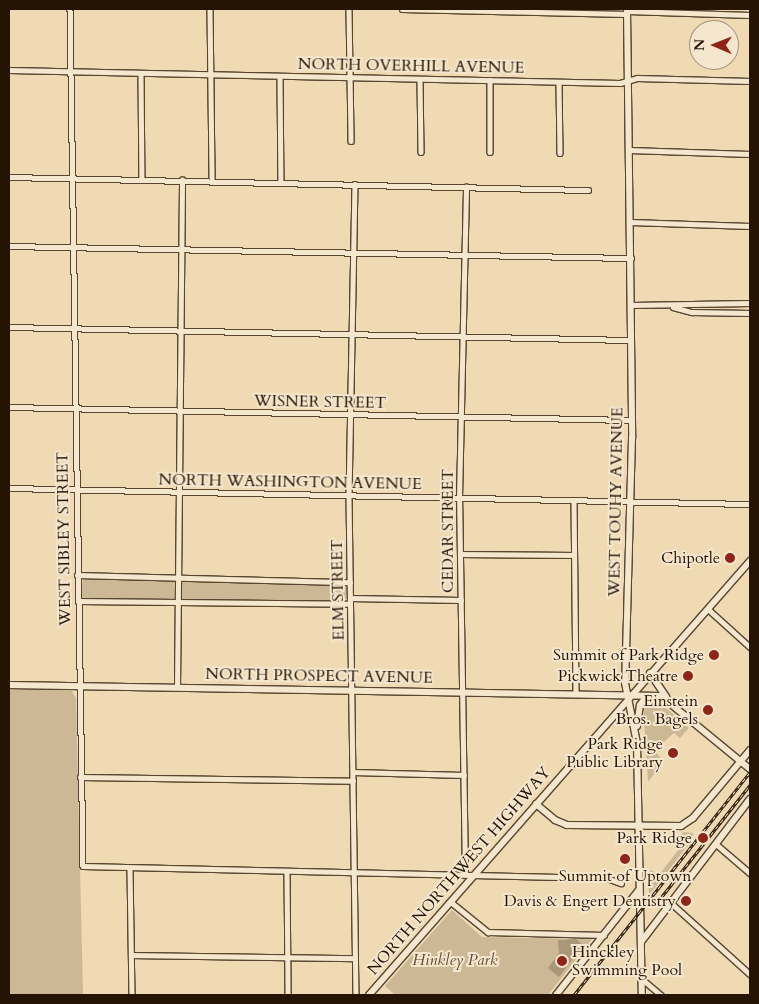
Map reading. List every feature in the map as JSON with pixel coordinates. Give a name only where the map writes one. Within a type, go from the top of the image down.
[{"type":"main road","name":"WEST TOUHY AVENUE","points":[[627,11],[632,420],[625,666],[636,730],[642,995]]},
{"type":"main road","name":"NORTH NORTHWEST HIGHWAY","points":[[369,995],[750,560]]},
{"type":"main road","points":[[650,673],[667,699],[750,769]]},
{"type":"main road","name":"NORTH PROSPECT AVENUE","points":[[9,684],[576,693],[629,697],[647,696],[667,699]]},
{"type":"main road","points":[[636,730],[640,705],[647,696]]},
{"type":"main road","points":[[536,804],[555,820],[567,825],[674,827],[690,821],[750,750]]},
{"type":"main road","points":[[640,942],[750,799]]},
{"type":"main road","points":[[556,995],[639,890]]},
{"type":"street","name":"WEST SIBLEY STREET","points":[[70,9],[80,777],[83,866],[130,869]]},
{"type":"street","points":[[210,9],[212,181]]},
{"type":"street","points":[[349,9],[351,140]]},
{"type":"street","points":[[402,9],[627,11],[750,15]]},
{"type":"street","name":"NORTH OVERHILL AVENUE","points":[[9,70],[560,82],[628,81],[637,78],[750,81]]},
{"type":"street","points":[[141,73],[142,180]]},
{"type":"street","points":[[280,76],[281,182]]},
{"type":"street","points":[[420,79],[421,152]]},
{"type":"street","points":[[490,80],[490,152]]},
{"type":"street","points":[[560,82],[560,154]]},
{"type":"street","points":[[629,150],[750,154]]},
{"type":"street","points":[[9,177],[588,190]]},
{"type":"street","points":[[177,687],[177,492],[182,180]]},
{"type":"street","name":"ELM STREET","points":[[356,184],[349,496],[356,995]]},
{"type":"street","name":"CEDAR STREET","points":[[465,875],[459,498],[466,187]]},
{"type":"street","points":[[630,222],[750,226]]},
{"type":"street","points":[[9,246],[631,258]]},
{"type":"street","points":[[631,305],[669,306],[694,302],[750,303]]},
{"type":"street","points":[[669,306],[692,312],[750,313]]},
{"type":"street","points":[[9,327],[631,340]]},
{"type":"street","name":"WISNER STREET","points":[[9,407],[632,420]]},
{"type":"street","name":"NORTH WASHINGTON AVENUE","points":[[9,488],[750,504]]},
{"type":"street","points":[[574,500],[576,693]]},
{"type":"street","points":[[460,554],[574,555]]},
{"type":"street","points":[[77,575],[350,582]]},
{"type":"street","points":[[350,598],[461,600]]},
{"type":"street","points":[[78,601],[350,604]]},
{"type":"street","points":[[708,609],[750,646]]},
{"type":"street","points":[[353,772],[464,775]]},
{"type":"street","points":[[80,777],[353,781]]},
{"type":"street","points":[[716,844],[750,874]]},
{"type":"street","points":[[132,995],[130,869],[607,878],[621,883]]},
{"type":"street","points":[[287,871],[288,995]]},
{"type":"street","points":[[451,902],[488,932],[604,934]]},
{"type":"street","points":[[670,902],[750,974]]},
{"type":"street","points":[[131,955],[356,958]]},
{"type":"street","points":[[642,979],[659,994]]},
{"type":"green space","points":[[83,578],[338,584],[347,588],[348,598],[339,602],[83,598],[81,596]]},
{"type":"green space","points":[[70,688],[76,698],[83,995],[9,995],[9,689]]},
{"type":"green space","points":[[649,701],[659,702],[689,728],[680,738],[674,733],[655,750],[663,762],[648,782],[643,706]]},
{"type":"green space","points":[[684,832],[693,833],[692,840],[649,895],[648,873],[651,870],[659,875],[679,849],[680,835]]},
{"type":"green space","name":"Hinkley Park","points":[[452,910],[482,937],[592,939],[548,995],[395,995],[385,986]]},
{"type":"shaded area","name":"Hinckley Swimming Pool","points":[[576,939],[583,945],[559,977],[548,968],[559,953],[558,940]]},
{"type":"railway","points":[[574,995],[750,772]]},
{"type":"railway","points":[[656,904],[750,785]]},
{"type":"place","name":"Chipotle","points":[[730,558]]},
{"type":"place","name":"Summit of Park Ridge","points":[[714,655]]},
{"type":"place","name":"Pickwick Theatre","points":[[688,676]]},
{"type":"place","name":"Einstein Bros. Bagels","points":[[708,710]]},
{"type":"place","name":"Park Ridge Public Library","points":[[673,753]]},
{"type":"place","name":"Park Ridge","points":[[703,838]]},
{"type":"place","name":"Summit of Uptown","points":[[625,859]]},
{"type":"place","name":"Davis & Engert Dentistry","points":[[686,901]]},
{"type":"place","name":"Hinckley Swimming Pool","points":[[562,961]]}]
